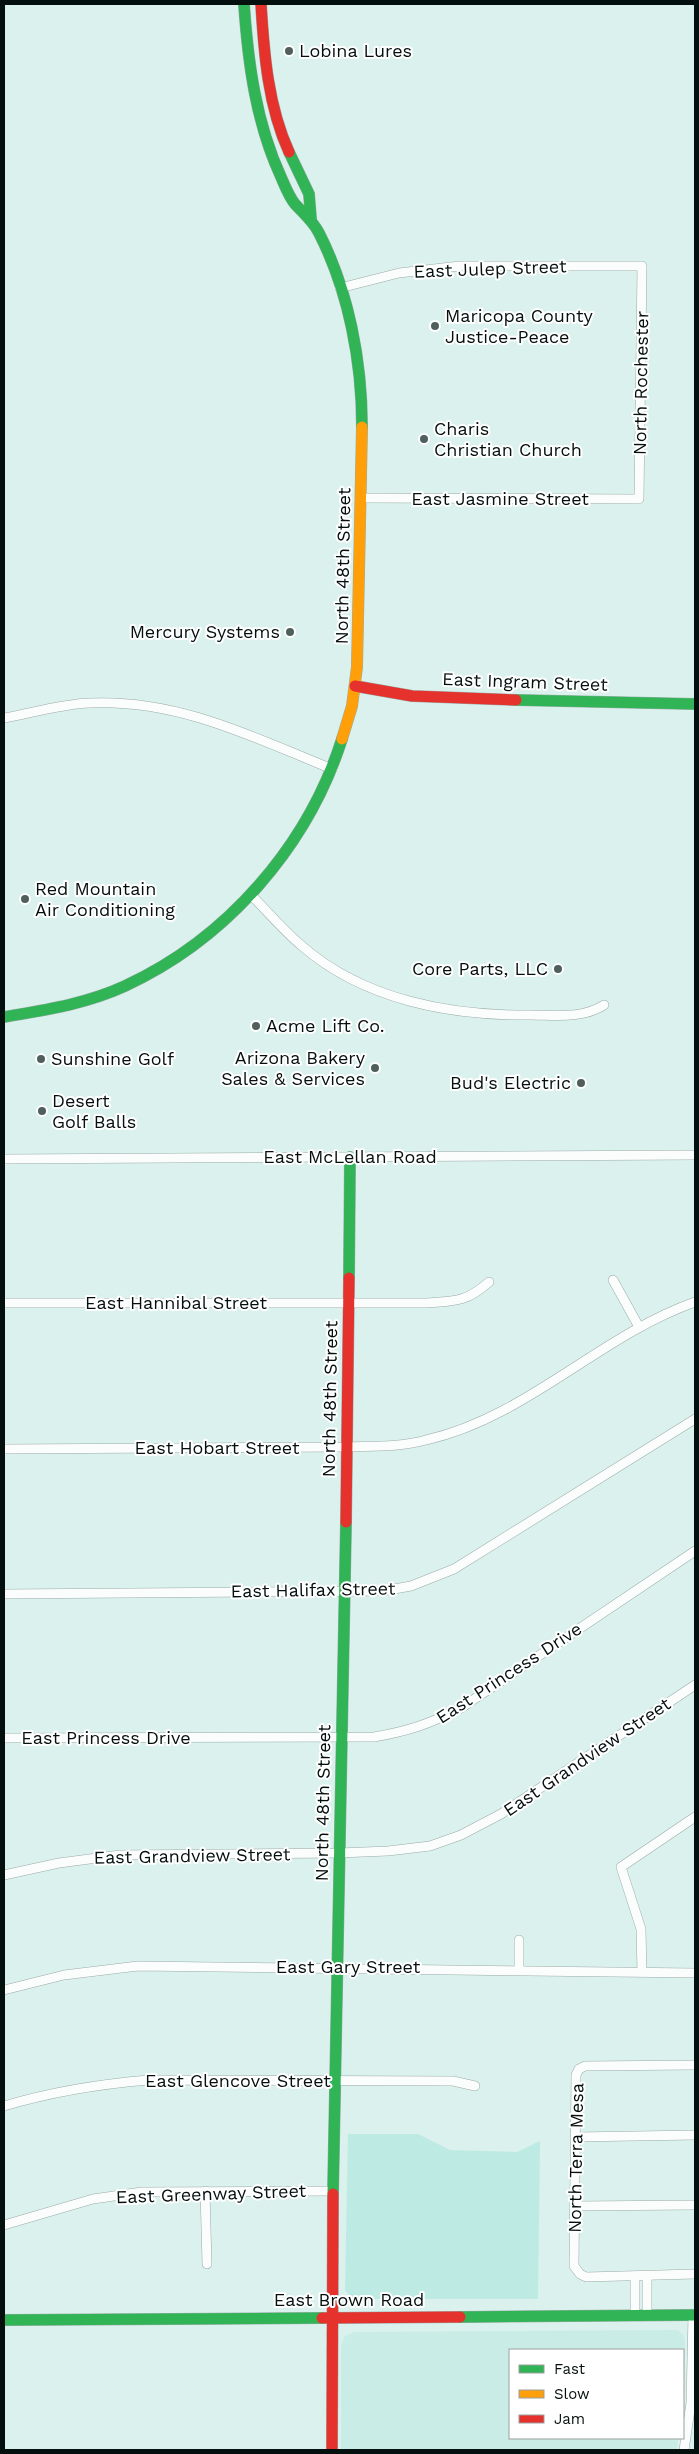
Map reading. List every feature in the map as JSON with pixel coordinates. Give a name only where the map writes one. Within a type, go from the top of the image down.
[{"type":"street","name":"North 48th Street","points":[[244,4],[251,80],[268,142],[293,203],[311,219]]},
{"type":"street","name":"North 48th Street","points":[[4,1017],[21,1016],[84,1002],[140,979],[167,964],[212,932],[251,895],[291,846],[316,804],[332,769],[347,725],[356,686],[364,418],[362,383],[351,323],[340,288],[311,219],[309,194],[286,145],[271,99],[264,55],[260,4]]},
{"type":"street","name":"East Julep Street","points":[[340,288],[399,273],[450,267],[642,266]]},
{"type":"street","name":"North Rochester","points":[[639,499],[642,266]]},
{"type":"street","name":"East Jasmine Street","points":[[362,498],[639,499]]},
{"type":"street","name":"East Ingram Street","points":[[356,686],[412,696],[441,698],[695,704]]},
{"type":"street","points":[[4,718],[90,702],[138,703],[177,710],[212,720],[332,769]]},
{"type":"street","points":[[251,895],[301,946],[328,966],[390,994],[423,1005],[460,1013],[512,1016],[578,1015],[592,1012],[604,1005]]},
{"type":"street","name":"East McLellan Road","points":[[4,1159],[695,1155]]},
{"type":"street","name":"North 48th Street","points":[[332,2450],[331,2317],[347,1447],[350,1157]]},
{"type":"street","points":[[613,1280],[639,1327]]},
{"type":"street","name":"East Hannibal Street","points":[[4,1304],[456,1302],[473,1296],[489,1282]]},
{"type":"street","name":"East Hobart Street","points":[[4,1449],[347,1447],[426,1441],[486,1420],[538,1391],[611,1342],[675,1309],[695,1302]]},
{"type":"street","name":"East Halifax Street","points":[[4,1594],[383,1591],[411,1586],[441,1576],[481,1553],[620,1464],[695,1419]]},
{"type":"street","name":"East Princess Drive","points":[[4,1738],[374,1737],[426,1726],[461,1708],[695,1551]]},
{"type":"street","name":"East Grandview Street","points":[[4,1875],[59,1863],[120,1855],[339,1853],[388,1851],[430,1846],[487,1823],[695,1685]]},
{"type":"street","points":[[642,1972],[641,1929],[621,1867],[695,1817]]},
{"type":"street","points":[[519,1969],[520,1940]]},
{"type":"street","name":"East Gary Street","points":[[4,1990],[64,1975],[138,1966],[338,1966],[695,1972]]},
{"type":"street","name":"North Terra Mesa","points":[[635,2276],[586,2277],[580,2274],[574,2266],[576,2075],[579,2069],[584,2066],[695,2065]]},
{"type":"street","name":"East Glencove Street","points":[[4,2106],[28,2099],[121,2082],[148,2080],[454,2081],[475,2086]]},
{"type":"street","points":[[576,2137],[695,2135]]},
{"type":"street","points":[[205,2191],[206,2264]]},
{"type":"street","name":"East Greenway Street","points":[[4,2224],[93,2199],[142,2192],[333,2191]]},
{"type":"street","points":[[575,2206],[695,2205]]},
{"type":"street","points":[[635,2315],[635,2276],[695,2274]]},
{"type":"street","points":[[647,2276],[647,2315]]},
{"type":"street","points":[[684,2450],[693,2403],[694,2315]]},
{"type":"street","name":"East Brown Road","points":[[4,2320],[694,2315]]},
{"type":"shaded area","points":[[348,2134],[418,2134],[450,2150],[517,2152],[540,2141],[538,2299],[352,2299],[345,2290]]},
{"type":"shaded area","points":[[678,2330],[684,2336],[685,2342],[684,2370],[684,2349],[509,2349],[509,2439],[678,2439],[677,2450],[341,2450],[341,2346],[344,2337],[354,2332]]},
{"type":"traffic: fast","points":[[244,4],[248,48],[259,114],[272,156],[289,195],[317,229],[346,303],[360,378],[362,427]]},
{"type":"traffic: fast","points":[[289,152],[309,194],[311,219]]},
{"type":"traffic: fast","points":[[516,700],[695,704]]},
{"type":"traffic: fast","points":[[4,1017],[65,1006],[110,992],[162,966],[197,943],[230,915],[259,885],[285,852],[308,816],[327,778],[342,739]]},
{"type":"traffic: fast","points":[[349,1278],[350,1157]]},
{"type":"traffic: fast","points":[[333,2194],[346,1522]]},
{"type":"traffic: fast","points":[[460,2317],[695,2315]]},
{"type":"traffic: fast","points":[[4,2320],[322,2318]]},
{"type":"traffic: slow","points":[[342,739],[352,706],[357,667],[362,427]]},
{"type":"traffic: jam","points":[[261,4],[268,80],[276,116],[289,152]]},
{"type":"traffic: jam","points":[[355,686],[412,696],[516,700]]},
{"type":"traffic: jam","points":[[346,1522],[349,1278]]},
{"type":"traffic: jam","points":[[332,2450],[333,2194]]},
{"type":"traffic: jam","points":[[322,2318],[460,2317]]},
{"type":"place","name":"Lobina Lures","points":[[289,51]]},
{"type":"place","name":"Maricopa County Justice-Peace","points":[[435,326]]},
{"type":"place","name":"Charis Christian Church","points":[[424,439]]},
{"type":"place","name":"Mercury Systems","points":[[290,632]]},
{"type":"place","name":"Red Mountain Air Conditioning","points":[[25,899]]},
{"type":"place","name":"Core Parts, LLC","points":[[558,969]]},
{"type":"place","name":"Acme Lift Co.","points":[[256,1026]]},
{"type":"place","name":"Sunshine Golf","points":[[41,1059]]},
{"type":"place","name":"Arizona Bakery Sales & Services","points":[[375,1068]]},
{"type":"place","name":"Bud's Electric","points":[[581,1083]]},
{"type":"place","name":"Desert Golf Balls","points":[[42,1111]]}]
